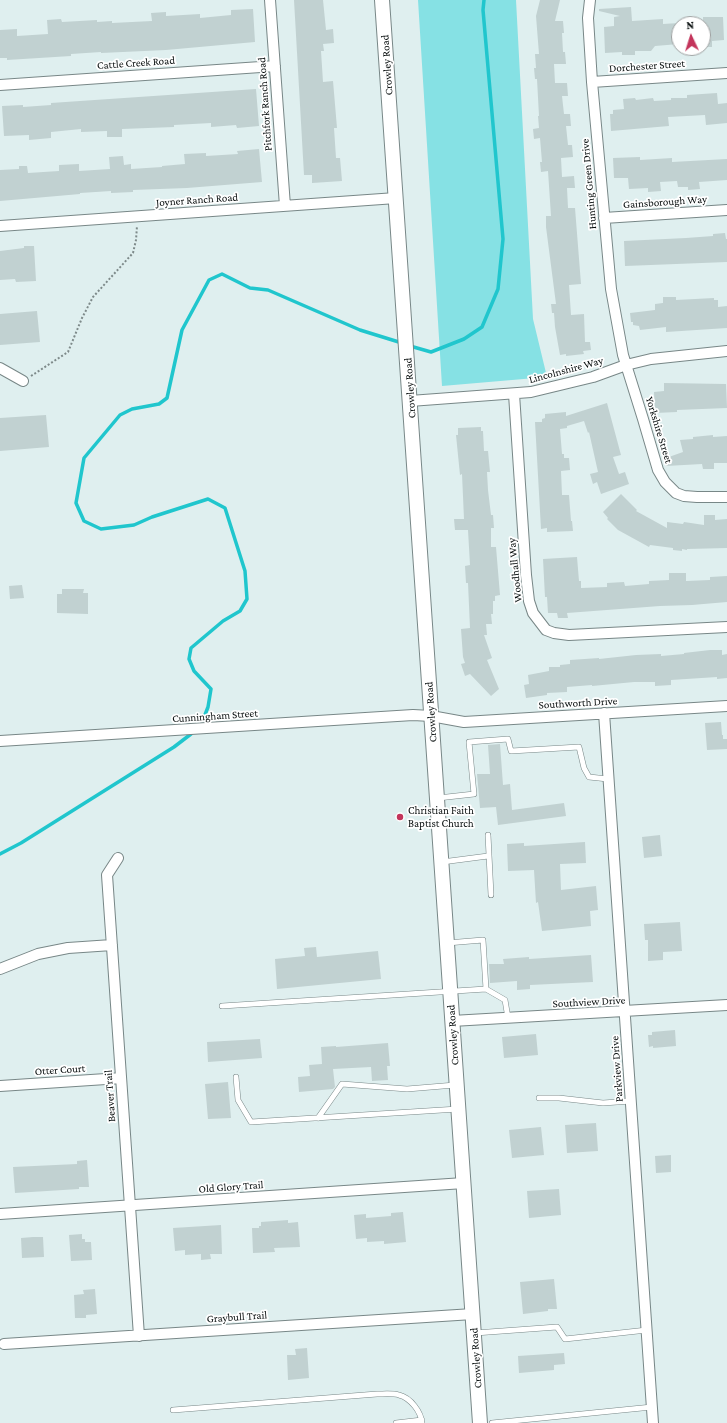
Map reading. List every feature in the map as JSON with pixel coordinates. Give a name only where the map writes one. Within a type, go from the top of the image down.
[{"type":"main road","name":"Crowley Road","points":[[382,0],[408,360],[480,1423]]},
{"type":"street","name":"Pitchfork Ranch Road","points":[[270,0],[285,206]]},
{"type":"street","name":"Hunting Green Drive","points":[[590,0],[588,18],[592,82],[611,289],[622,354],[626,365]]},
{"type":"street","name":"Cattle Creek Road","points":[[0,85],[275,66]]},
{"type":"street","name":"Dorchester Street","points":[[592,82],[727,73]]},
{"type":"street","name":"Joyner Ranch Road","points":[[0,226],[396,198]]},
{"type":"street","name":"Gainsborough Way","points":[[604,218],[727,210]]},
{"type":"street","name":"Lincolnshire Way","points":[[410,401],[531,392],[651,359],[727,351]]},
{"type":"street","name":"Yorkshire Street","points":[[626,365],[658,470],[665,482],[676,493],[684,496],[697,498],[727,497]]},
{"type":"street","points":[[0,368],[23,381]]},
{"type":"street","name":"Woodhall Way","points":[[514,394],[529,601],[533,613],[546,630],[554,633],[569,635],[727,627]]},
{"type":"street","name":"Southworth Drive","points":[[431,716],[464,722],[727,706]]},
{"type":"street","name":"Parkview Drive","points":[[604,713],[653,1423]]},
{"type":"street","name":"Cunningham Street","points":[[0,741],[413,715],[431,716]]},
{"type":"street","name":"Beaver Trail","points":[[118,858],[107,875],[138,1336]]},
{"type":"street","points":[[0,969],[38,954],[68,948],[112,945]]},
{"type":"street","name":"Southview Drive","points":[[452,1021],[727,1006]]},
{"type":"street","name":"Otter Court","points":[[0,1086],[121,1078]]},
{"type":"street","name":"Old Glory Trail","points":[[0,1214],[464,1183]]},
{"type":"street","name":"Graybull Trail","points":[[4,1344],[473,1314]]},
{"type":"lane","points":[[437,798],[474,794],[469,742],[508,739],[511,751],[579,747],[584,768],[589,777],[608,779]]},
{"type":"lane","points":[[488,835],[491,894]]},
{"type":"lane","points":[[441,862],[488,856]]},
{"type":"lane","points":[[447,943],[483,940],[486,989]]},
{"type":"lane","points":[[222,1006],[486,989],[505,1000],[508,1018]]},
{"type":"lane","points":[[236,1077],[238,1100],[250,1122],[459,1109]]},
{"type":"lane","points":[[318,1118],[342,1084],[407,1088],[457,1085]]},
{"type":"lane","points":[[539,1098],[559,1098],[603,1103],[631,1102]]},
{"type":"lane","points":[[474,1333],[557,1327],[565,1339],[647,1330]]},
{"type":"lane","points":[[173,1410],[377,1394],[400,1395],[410,1400],[421,1415],[422,1422],[396,1423]]},
{"type":"lane","points":[[492,1423],[652,1407]]},
{"type":"path","points":[[23,381],[68,352],[82,318],[93,297],[133,253],[136,240],[137,216]]},
{"type":"shaded area","points":[[418,0],[516,0],[533,319],[547,377],[442,386]]},
{"type":"building","points":[[294,0],[323,0],[326,30],[333,29],[334,43],[323,44],[324,51],[321,51],[323,82],[333,81],[337,128],[334,128],[336,158],[340,158],[342,181],[312,183],[312,175],[304,175]]},
{"type":"building","points":[[540,0],[560,0],[555,21],[563,21],[563,52],[565,52],[566,64],[554,64],[555,83],[567,83],[568,96],[562,96],[564,114],[570,114],[571,126],[566,126],[568,145],[572,145],[573,157],[561,158],[562,177],[574,176],[575,188],[567,188],[568,208],[575,208],[581,284],[569,285],[571,315],[584,314],[585,342],[590,342],[591,350],[583,351],[584,354],[566,356],[566,354],[560,355],[554,313],[552,313],[551,304],[556,304],[546,227],[546,216],[551,216],[548,171],[541,172],[540,162],[542,162],[540,138],[534,139],[533,129],[539,128],[537,79],[535,79],[534,68],[536,68],[535,54],[539,54],[536,16]]},
{"type":"building","points":[[631,7],[632,21],[663,19],[663,24],[671,24],[671,45],[655,46],[651,51],[635,51],[635,55],[622,55],[622,52],[605,53],[604,27],[614,26],[614,17],[620,16],[599,11],[599,9]]},
{"type":"building","points":[[253,9],[255,42],[166,50],[71,54],[71,56],[7,60],[7,58],[0,58],[0,30],[17,29],[17,36],[48,34],[47,20],[61,19],[62,22],[97,20],[97,22],[112,21],[112,23],[152,21],[151,13],[166,12],[166,16],[200,14],[200,18],[231,15],[231,10]]},
{"type":"building","points":[[711,17],[723,17],[724,40],[712,41],[712,47]]},
{"type":"building","points":[[256,89],[259,126],[237,128],[236,125],[211,127],[211,123],[174,125],[174,127],[122,129],[122,137],[107,137],[107,131],[81,132],[81,129],[51,132],[51,138],[29,140],[29,135],[4,136],[2,106],[23,105],[23,107],[51,105],[51,103]]},
{"type":"building","points":[[717,93],[718,104],[727,103],[727,123],[706,125],[705,115],[668,117],[669,126],[611,131],[610,114],[613,114],[613,110],[624,109],[623,99],[635,98],[636,100],[653,98],[654,101],[671,100],[671,98],[687,98],[687,95]]},
{"type":"building","points":[[259,149],[262,182],[187,188],[133,190],[133,192],[111,193],[111,191],[80,193],[0,201],[0,170],[19,169],[19,166],[27,166],[28,173],[59,171],[59,165],[79,164],[79,171],[110,169],[109,157],[123,156],[124,165],[131,164],[131,169],[162,167],[185,164],[184,154],[206,153],[206,156],[238,154],[237,151]]},
{"type":"building","points":[[640,157],[640,160],[672,158],[672,162],[727,159],[727,180],[699,182],[700,189],[688,190],[688,187],[678,187],[677,181],[660,182],[661,191],[648,192],[648,188],[629,189],[628,178],[614,178],[613,158]]},
{"type":"building","points":[[725,233],[727,239],[727,262],[625,266],[624,241],[713,236],[713,234]]},
{"type":"building","points":[[24,246],[34,246],[36,281],[16,282],[15,279],[0,280],[0,251],[24,248]]},
{"type":"building","points":[[663,297],[676,297],[676,300],[714,298],[714,300],[718,300],[718,307],[727,306],[727,328],[666,332],[666,327],[640,330],[639,326],[633,325],[633,322],[631,322],[630,313],[655,310],[655,304],[663,303]]},
{"type":"building","points":[[37,311],[40,342],[0,345],[0,314]]},
{"type":"building","points":[[664,383],[726,384],[727,408],[677,410],[677,412],[655,413],[654,392],[664,391]]},
{"type":"building","points":[[607,403],[621,455],[613,457],[619,474],[625,472],[629,484],[601,494],[597,482],[593,484],[590,474],[598,472],[589,432],[588,433],[584,421],[567,426],[567,428],[560,429],[562,454],[564,454],[564,458],[569,458],[570,470],[561,471],[562,495],[569,495],[573,531],[547,532],[547,528],[541,529],[535,422],[542,422],[542,419],[545,418],[545,414],[566,412],[566,416]]},
{"type":"building","points":[[46,415],[49,447],[0,451],[0,418]]},
{"type":"building","points":[[481,427],[481,431],[483,431],[484,451],[488,451],[490,472],[487,472],[488,490],[494,528],[491,528],[491,547],[496,547],[500,595],[495,596],[495,601],[493,601],[493,614],[491,614],[492,624],[486,624],[487,635],[484,635],[492,658],[487,660],[499,689],[491,696],[470,674],[465,676],[461,664],[465,663],[463,657],[461,629],[470,628],[468,583],[466,583],[465,566],[470,565],[468,530],[455,530],[454,519],[464,519],[462,474],[460,475],[456,435],[458,435],[458,428]]},
{"type":"building","points":[[713,435],[713,437],[727,436],[727,463],[714,463],[714,469],[703,469],[702,464],[666,466],[666,458],[683,452],[680,440]]},
{"type":"building","points":[[621,494],[637,510],[636,511],[667,528],[667,522],[683,524],[684,522],[704,525],[704,515],[715,515],[715,520],[727,519],[727,548],[682,549],[682,551],[673,550],[673,548],[650,545],[649,547],[618,530],[607,519],[608,518],[603,512]]},
{"type":"building","points":[[577,557],[581,588],[607,587],[607,583],[624,582],[625,586],[649,584],[649,581],[669,580],[669,573],[686,573],[686,581],[710,580],[710,577],[727,576],[727,602],[567,613],[568,618],[558,618],[557,613],[548,613],[547,597],[545,597],[543,559]]},
{"type":"building","points":[[22,585],[24,598],[10,599],[9,586]]},
{"type":"building","points":[[62,589],[84,589],[83,593],[88,593],[88,614],[57,613],[57,594],[62,594]]},
{"type":"building","points":[[722,650],[722,655],[727,654],[727,678],[717,679],[717,677],[671,680],[671,685],[655,686],[655,682],[634,682],[567,687],[567,692],[547,693],[547,695],[526,698],[524,685],[529,684],[528,675],[549,671],[549,667],[560,667],[560,665],[570,664],[570,660],[636,655],[661,654],[661,656]]},
{"type":"building","points":[[721,722],[723,739],[727,739],[727,749],[707,750],[705,723]]},
{"type":"building","points":[[500,744],[503,785],[510,784],[512,810],[564,803],[566,816],[498,825],[496,807],[480,808],[477,774],[490,774],[488,745]]},
{"type":"building","points":[[660,835],[662,856],[644,858],[642,837]]},
{"type":"building","points":[[585,842],[586,863],[560,864],[561,890],[596,886],[598,910],[590,911],[591,926],[542,931],[538,902],[536,903],[534,870],[508,871],[507,844],[524,843],[524,846]]},
{"type":"building","points":[[680,922],[682,951],[663,952],[663,960],[648,961],[648,940],[645,940],[644,924]]},
{"type":"building","points":[[316,947],[317,957],[378,951],[381,979],[277,989],[275,959],[305,956],[304,948]]},
{"type":"building","points":[[591,955],[593,982],[530,985],[530,989],[517,990],[517,981],[490,983],[489,964],[504,964],[503,959]]},
{"type":"building","points":[[675,1030],[676,1046],[649,1047],[648,1035],[652,1035],[652,1032]]},
{"type":"building","points":[[536,1034],[538,1055],[504,1058],[502,1037]]},
{"type":"building","points":[[260,1039],[262,1058],[208,1062],[207,1042]]},
{"type":"building","points":[[388,1043],[390,1066],[387,1066],[388,1080],[372,1081],[371,1067],[333,1069],[335,1087],[333,1089],[299,1092],[298,1077],[310,1076],[309,1065],[322,1064],[321,1047]]},
{"type":"building","points":[[228,1082],[231,1118],[208,1119],[205,1084]]},
{"type":"building","points":[[596,1123],[598,1151],[567,1153],[565,1125]]},
{"type":"building","points":[[541,1127],[544,1155],[512,1158],[509,1130]]},
{"type":"building","points":[[671,1155],[671,1172],[656,1173],[655,1156]]},
{"type":"building","points":[[87,1160],[89,1187],[15,1193],[13,1167],[77,1164],[77,1161]]},
{"type":"building","points":[[559,1189],[561,1215],[529,1218],[527,1191]]},
{"type":"building","points":[[403,1212],[406,1242],[384,1244],[384,1241],[367,1242],[367,1238],[356,1239],[354,1215],[366,1214],[366,1218],[391,1216],[391,1213]]},
{"type":"building","points":[[288,1220],[288,1223],[298,1222],[300,1247],[274,1248],[275,1252],[253,1253],[252,1228],[259,1228],[259,1226],[261,1226],[261,1222]]},
{"type":"building","points":[[221,1225],[222,1254],[210,1254],[211,1259],[201,1260],[201,1254],[185,1255],[185,1250],[175,1251],[173,1228]]},
{"type":"building","points":[[82,1234],[82,1239],[85,1239],[85,1242],[91,1242],[92,1260],[71,1261],[69,1235]]},
{"type":"building","points":[[43,1237],[44,1257],[22,1258],[21,1238]]},
{"type":"building","points":[[554,1279],[557,1309],[548,1309],[548,1311],[523,1314],[520,1282]]},
{"type":"building","points":[[95,1289],[97,1314],[86,1315],[86,1318],[75,1318],[74,1295],[84,1294],[83,1290]]},
{"type":"building","points":[[307,1348],[309,1378],[288,1380],[287,1355],[296,1355],[295,1349]]},
{"type":"building","points":[[564,1353],[565,1364],[554,1365],[554,1370],[519,1373],[518,1356]]},
{"type":"waterway","points":[[410,346],[431,352],[464,339],[482,327],[498,289],[503,239],[483,10],[484,0]]},
{"type":"waterway","points":[[203,720],[208,707],[211,689],[194,671],[189,659],[191,648],[223,621],[240,611],[247,599],[245,571],[225,508],[208,499],[152,517],[134,525],[101,529],[84,521],[76,503],[84,458],[120,415],[132,409],[159,404],[167,398],[182,330],[209,280],[222,274],[250,288],[268,290],[360,330],[402,343]]},
{"type":"waterway","points":[[0,854],[21,843],[174,747],[191,734]]},
{"type":"place","name":"Christian Faith Baptist Church","points":[[400,817]]}]
